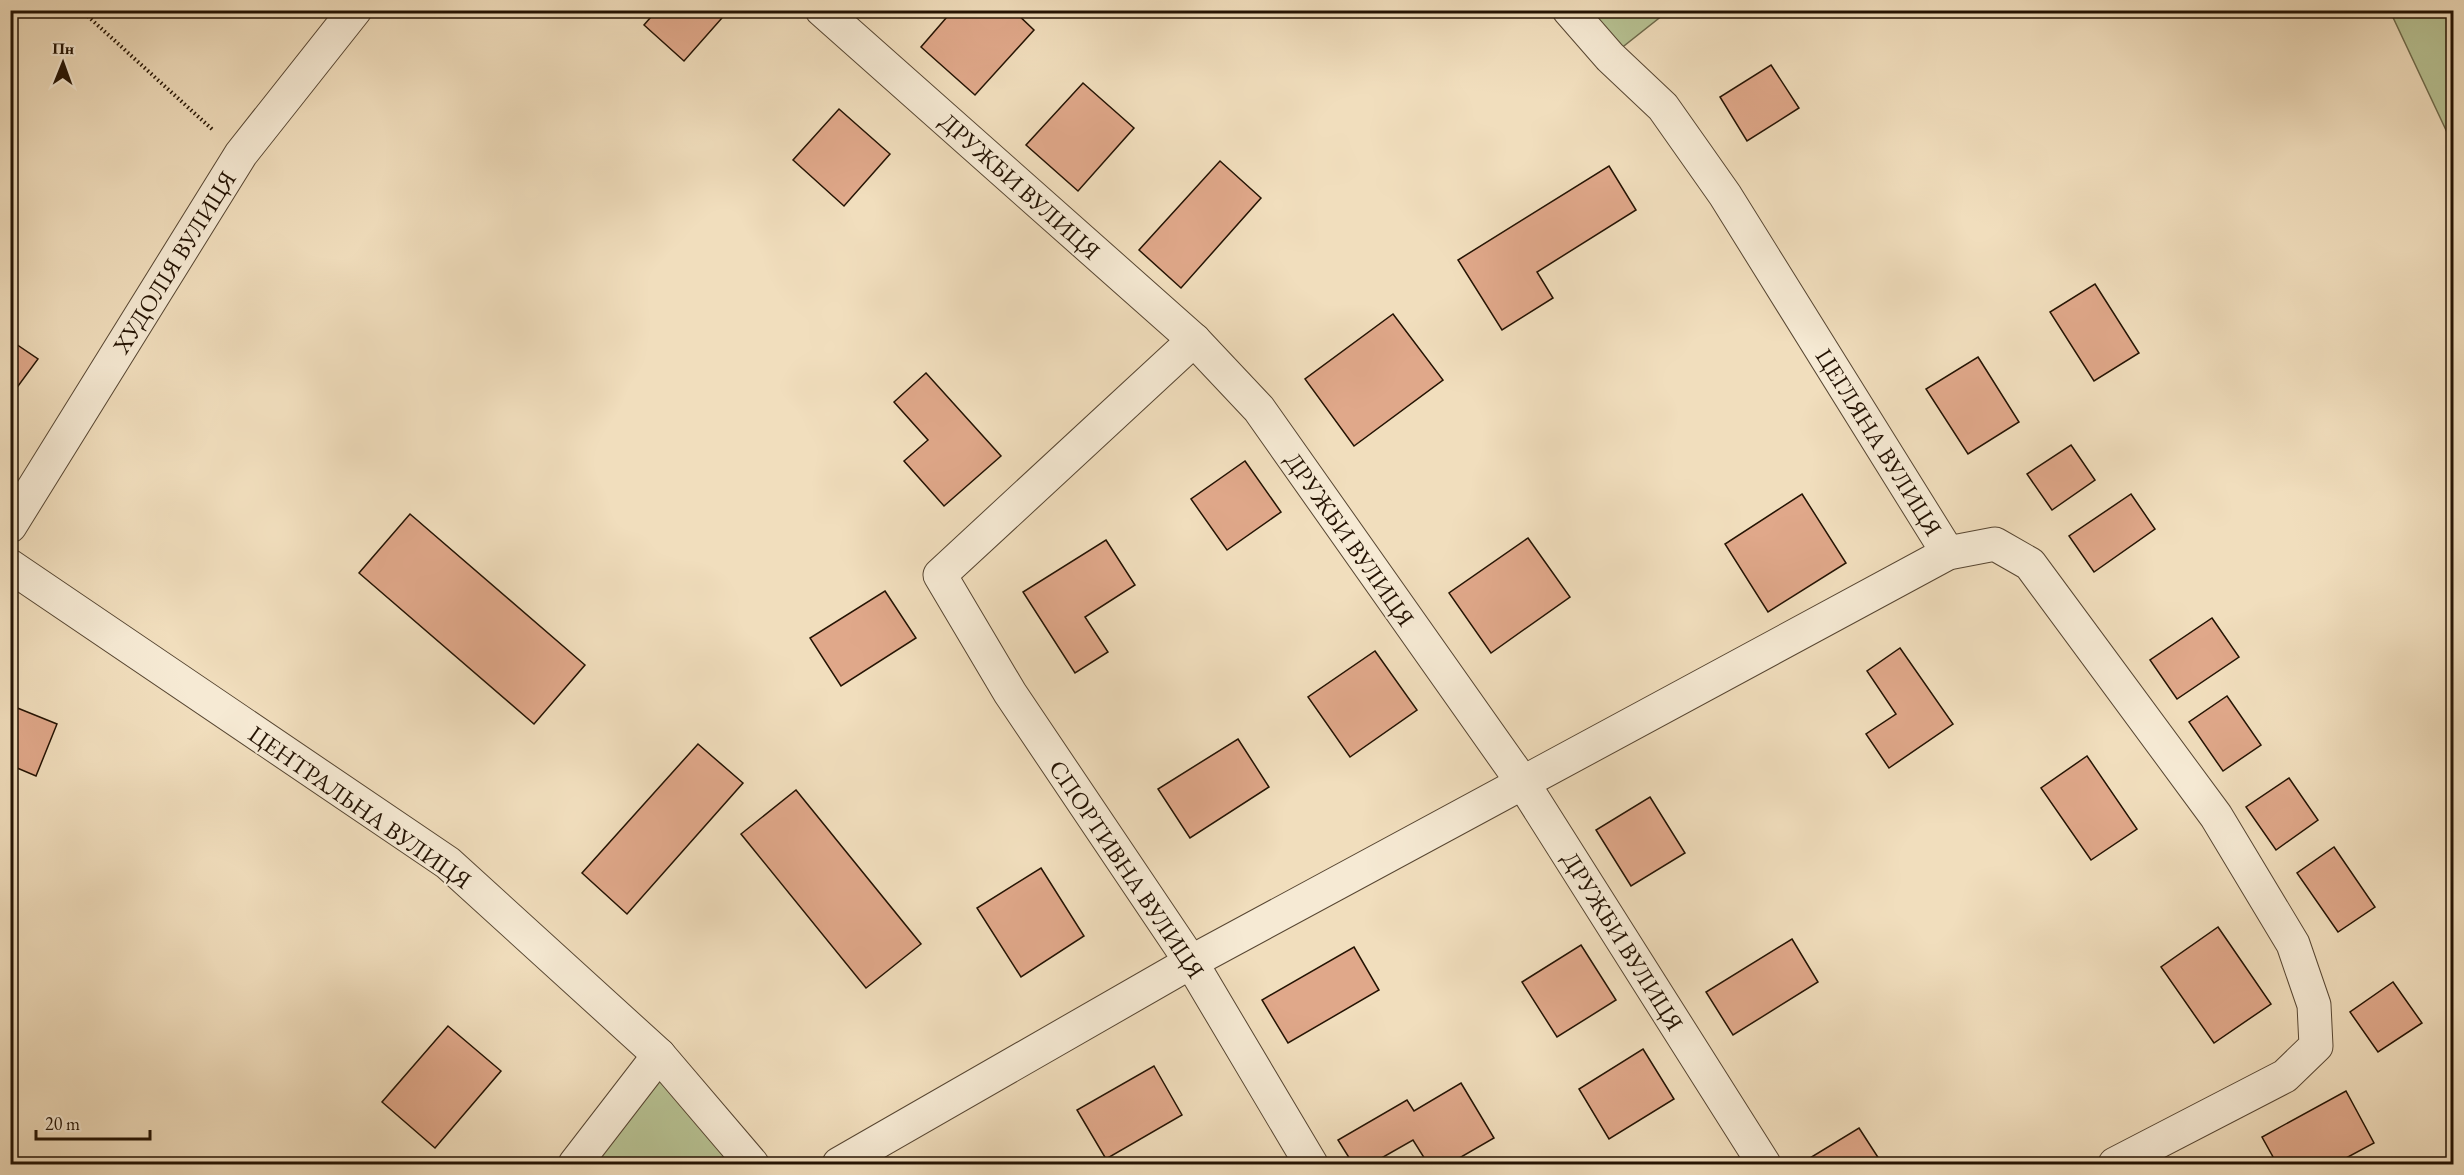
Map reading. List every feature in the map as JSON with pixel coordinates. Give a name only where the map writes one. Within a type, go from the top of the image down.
[{"type":"street","name":"ХУДОЛІЯ ВУЛИЦЯ","points":[[10,525],[241,154],[355,10]]},
{"type":"street","name":"ДРУЖБИ ВУЛИЦЯ","points":[[822,10],[1194,340],[1259,410],[1523,783],[1764,1164]]},
{"type":"street","name":"ЦЕГЛЯНА ВУЛИЦЯ","points":[[1569,10],[1610,57],[1663,107],[1725,195],[1948,553],[1995,544],[2030,564],[2216,816],[2293,944],[2314,1005],[2316,1046],[2285,1076],[2115,1164]]},
{"type":"street","name":"СПОРТИВНА ВУЛИЦЯ","points":[[1194,340],[940,575],[1010,693],[1191,962],[1311,1164]]},
{"type":"street","points":[[839,1164],[1191,962],[1948,553]]},
{"type":"street","name":"ЦЕНТРАЛЬНА ВУЛИЦЯ","points":[[10,566],[448,863],[659,1055],[752,1164]]},
{"type":"street","points":[[575,1164],[659,1055]]},
{"type":"path","points":[[81,10],[241,154]]},
{"type":"green space","points":[[1569,11],[1668,11],[1610,57]]},
{"type":"green space","points":[[2390,11],[2453,11],[2453,145]]},
{"type":"green space","points":[[659,1055],[752,1164],[575,1164]]},
{"type":"building","points":[[657,10],[729,10],[684,61],[644,25]]},
{"type":"building","points":[[953,10],[1013,10],[1034,30],[975,95],[921,47]]},
{"type":"building","points":[[1771,65],[1799,108],[1747,141],[1720,97]]},
{"type":"building","points":[[1083,83],[1134,128],[1078,191],[1026,145]]},
{"type":"building","points":[[839,109],[890,154],[844,206],[793,160]]},
{"type":"building","points":[[1220,161],[1261,198],[1181,288],[1139,250]]},
{"type":"building","points":[[1609,166],[1636,210],[1537,272],[1553,298],[1502,330],[1458,260]]},
{"type":"building","points":[[2095,284],[2139,353],[2094,381],[2050,312]]},
{"type":"building","points":[[1393,314],[1443,380],[1354,446],[1305,379]]},
{"type":"building","points":[[10,340],[38,359],[10,397]]},
{"type":"building","points":[[1978,357],[2019,422],[1968,454],[1926,389]]},
{"type":"building","points":[[926,373],[1001,456],[944,506],[904,461],[928,440],[894,402]]},
{"type":"building","points":[[2071,445],[2095,480],[2052,510],[2027,474]]},
{"type":"building","points":[[1245,461],[1281,512],[1227,550],[1191,499]]},
{"type":"building","points":[[1802,494],[1846,563],[1768,612],[1725,544]]},
{"type":"building","points":[[2131,494],[2155,529],[2094,572],[2069,536]]},
{"type":"building","points":[[410,514],[585,665],[534,724],[359,573]]},
{"type":"building","points":[[1528,538],[1570,597],[1491,653],[1449,593]]},
{"type":"building","points":[[1106,540],[1135,585],[1085,617],[1108,652],[1075,673],[1023,592]]},
{"type":"building","points":[[885,591],[916,638],[841,686],[810,638]]},
{"type":"building","points":[[2212,618],[2239,657],[2177,699],[2150,660]]},
{"type":"building","points":[[1900,648],[1953,724],[1889,768],[1866,734],[1896,714],[1867,671]]},
{"type":"building","points":[[1375,651],[1417,710],[1350,757],[1308,697]]},
{"type":"building","points":[[2227,696],[2261,745],[2223,771],[2189,722]]},
{"type":"building","points":[[10,705],[57,724],[36,776],[10,765]]},
{"type":"building","points":[[1238,739],[1269,787],[1190,838],[1158,789]]},
{"type":"building","points":[[698,744],[743,783],[627,914],[582,873]]},
{"type":"building","points":[[2087,756],[2137,829],[2091,860],[2041,788]]},
{"type":"building","points":[[2289,778],[2318,820],[2276,850],[2246,807]]},
{"type":"building","points":[[796,790],[921,944],[866,988],[741,834]]},
{"type":"building","points":[[1650,797],[1685,853],[1631,886],[1596,830]]},
{"type":"building","points":[[2334,847],[2375,907],[2338,932],[2297,873]]},
{"type":"building","points":[[1041,868],[1084,936],[1021,977],[977,908]]},
{"type":"building","points":[[2218,927],[2271,1004],[2214,1043],[2161,967]]},
{"type":"building","points":[[1792,939],[1818,982],[1733,1035],[1706,992]]},
{"type":"building","points":[[1581,945],[1616,1000],[1557,1037],[1522,982]]},
{"type":"building","points":[[1354,947],[1379,990],[1288,1043],[1262,1000]]},
{"type":"building","points":[[2393,982],[2422,1023],[2378,1052],[2350,1012]]},
{"type":"building","points":[[448,1026],[501,1071],[435,1148],[382,1102]]},
{"type":"building","points":[[1643,1049],[1674,1099],[1609,1139],[1579,1089]]},
{"type":"building","points":[[1154,1066],[1182,1115],[1106,1159],[1077,1110]]},
{"type":"building","points":[[1461,1083],[1494,1138],[1449,1164],[1428,1164],[1413,1140],[1371,1164],[1353,1164],[1338,1140],[1407,1100],[1414,1111]]},
{"type":"building","points":[[2346,1091],[2374,1143],[2335,1164],[2277,1164],[2262,1137]]},
{"type":"building","points":[[1859,1128],[1881,1162],[1877,1164],[1800,1164]]}]
